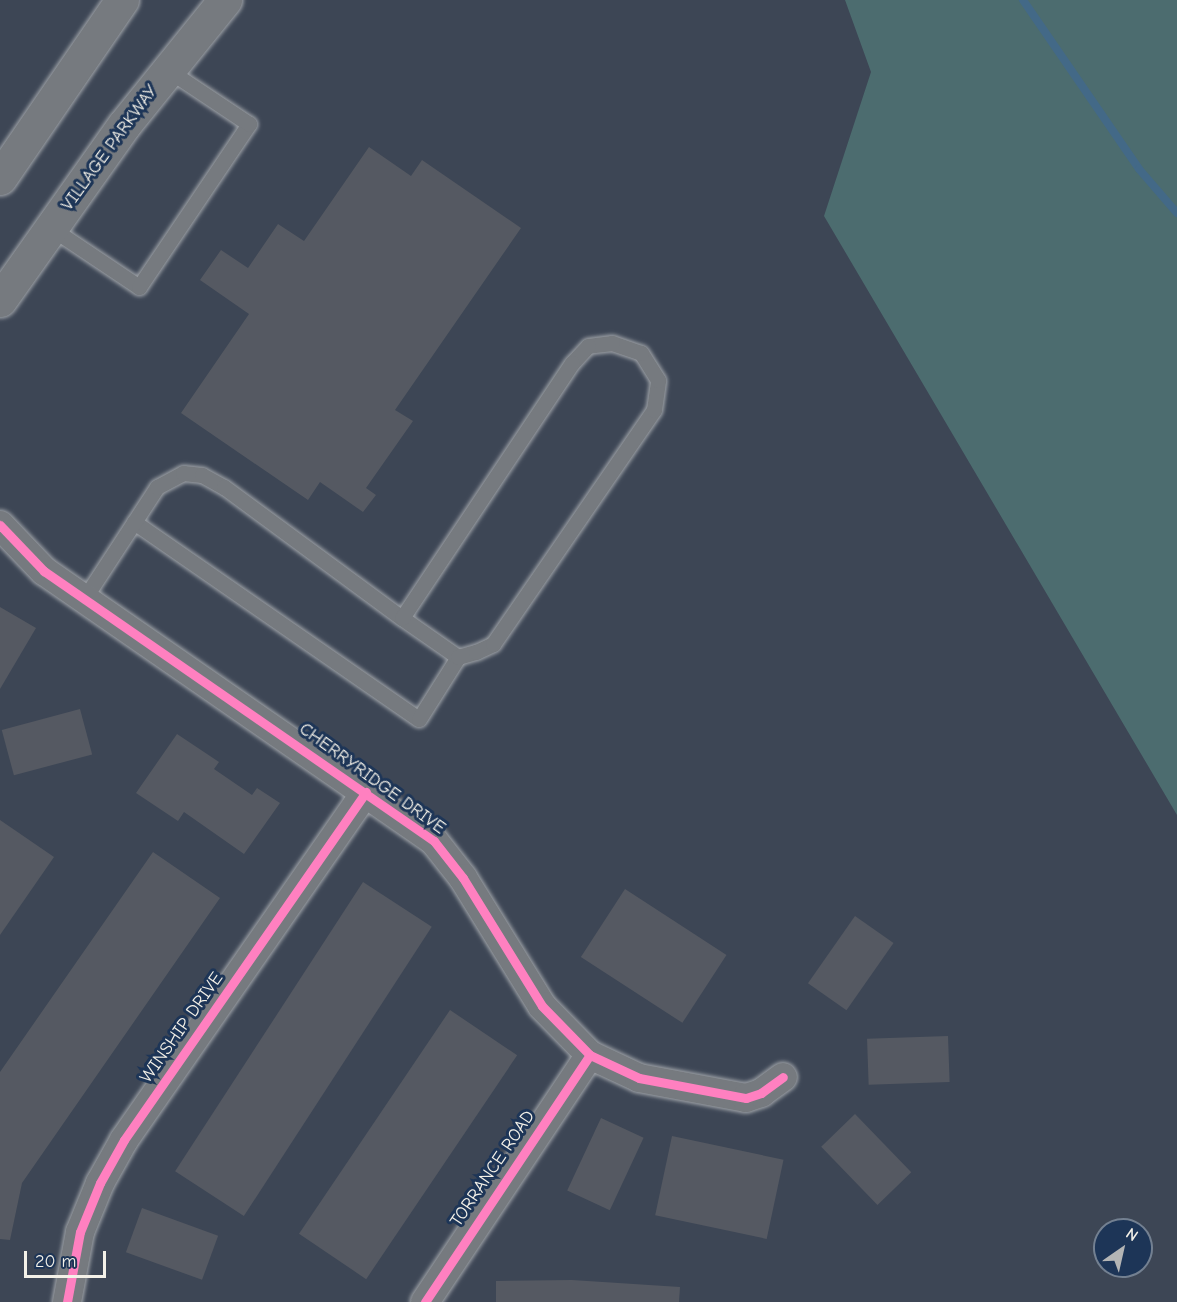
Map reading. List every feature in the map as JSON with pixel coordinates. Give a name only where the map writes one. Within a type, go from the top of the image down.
[{"type":"main road","points":[[0,178],[122,0]]},
{"type":"main road","name":"VILLAGE PARKWAY","points":[[0,300],[168,70],[225,0]]},
{"type":"street","name":"CHERRYRIDGE DRIVE","points":[[0,525],[44,571],[366,792],[448,855],[542,1006],[567,1036],[590,1055],[639,1078],[746,1098],[761,1094],[783,1077]]},
{"type":"street","name":"WINSHIP DRIVE","points":[[67,1302],[80,1232],[100,1183],[124,1140],[366,792]]},
{"type":"street","name":"TORRANCE ROAD","points":[[425,1302],[590,1055]]},
{"type":"lane","points":[[51,228],[139,287],[249,124],[168,70]]},
{"type":"lane","points":[[134,522],[419,719],[458,657],[493,644],[654,410],[658,380],[641,353],[612,343],[588,346],[572,363],[402,618]]},
{"type":"lane","points":[[84,599],[157,487],[183,473],[202,475],[458,657]]},
{"type":"green space","points":[[845,0],[1177,0],[1177,815],[824,216],[871,72]]},
{"type":"building","points":[[369,147],[411,176],[422,160],[521,228],[395,410],[413,421],[366,488],[376,495],[363,512],[320,482],[308,500],[181,413],[249,314],[200,280],[221,250],[248,268],[278,224],[304,241]]},
{"type":"building","points":[[0,607],[36,628],[0,689]]},
{"type":"building","points":[[80,709],[92,754],[14,775],[2,730]]},
{"type":"building","points":[[177,734],[219,762],[214,769],[252,795],[257,788],[280,803],[244,854],[184,812],[178,821],[136,793]]},
{"type":"building","points":[[0,820],[54,857],[0,935]]},
{"type":"building","points":[[153,852],[220,898],[22,1183],[10,1240],[0,1239],[0,1072]]},
{"type":"building","points":[[363,882],[432,927],[244,1216],[175,1171]]},
{"type":"building","points":[[625,889],[726,955],[682,1023],[581,957]]},
{"type":"building","points":[[855,916],[894,943],[846,1010],[808,983]]},
{"type":"building","points":[[450,1010],[517,1055],[366,1279],[299,1234]]},
{"type":"building","points":[[948,1036],[950,1082],[869,1085],[867,1039]]},
{"type":"building","points":[[855,1114],[911,1172],[877,1205],[821,1147]]},
{"type":"building","points":[[601,1118],[644,1138],[610,1210],[567,1191]]},
{"type":"building","points":[[672,1136],[784,1160],[767,1239],[655,1215]]},
{"type":"building","points":[[142,1208],[218,1236],[202,1280],[126,1252]]},
{"type":"building","points":[[572,1280],[680,1287],[679,1302],[496,1302],[496,1281]]},
{"type":"waterway","points":[[1023,0],[1139,169],[1177,213]]},
{"type":"cycle path","points":[[0,525],[44,571],[434,841],[463,878],[542,1006],[590,1055],[639,1078],[746,1098],[761,1093],[783,1077]]},
{"type":"cycle path","points":[[67,1302],[80,1232],[100,1183],[124,1140],[366,792]]},
{"type":"cycle path","points":[[425,1302],[590,1055]]}]
